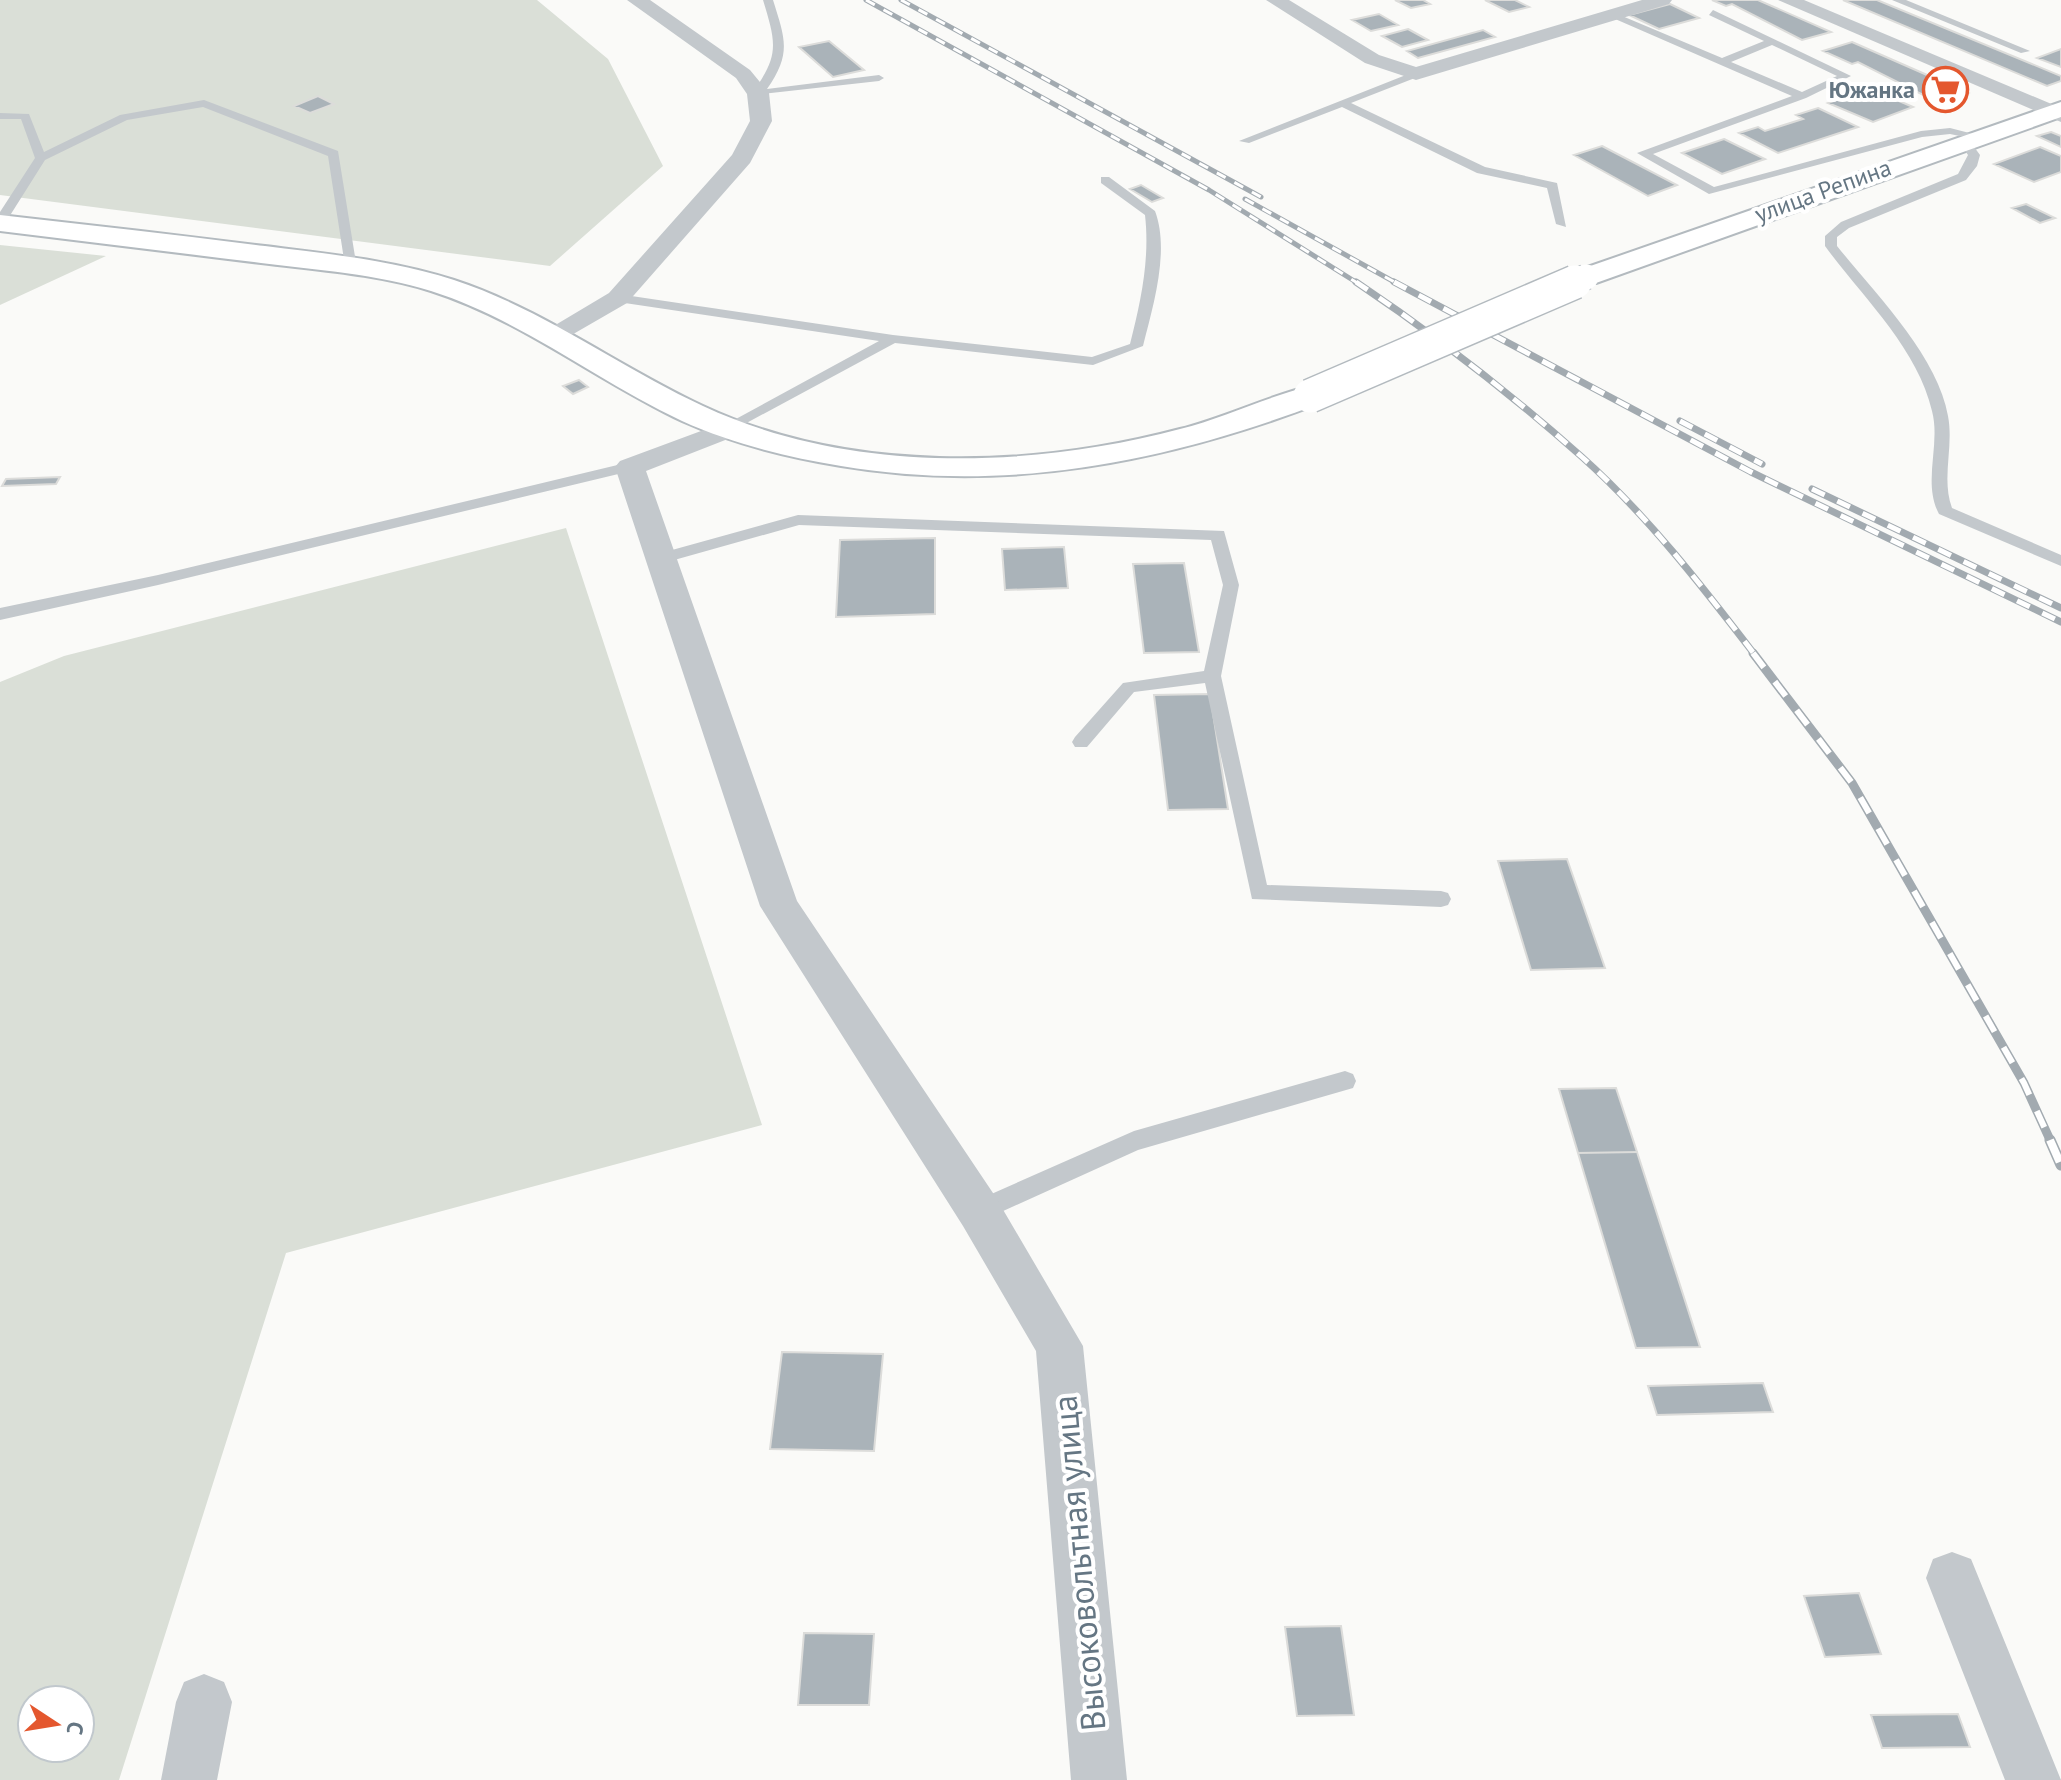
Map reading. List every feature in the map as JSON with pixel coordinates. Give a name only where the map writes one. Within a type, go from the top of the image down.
[{"type":"main road","name":"улица Репина","points":[[0,222],[352,266],[444,286],[556,336],[630,381],[728,429],[798,448],[899,465],[965,469],[1037,466],[1185,441],[1310,396],[1586,277],[1972,139],[2058,113]]},
{"type":"street","points":[[556,336],[618,298],[742,158],[761,121],[758,93],[743,74],[637,0]]},
{"type":"street","points":[[1276,0],[1372,59],[1416,74],[1662,0]]},
{"type":"street","points":[[1788,0],[2058,113]]},
{"type":"street","points":[[728,429],[630,467],[779,906],[979,1211]]},
{"type":"street","name":"Высоковольтная улица","points":[[979,1211],[1059,1346],[1099,1780]]},
{"type":"street","points":[[1952,1578],[2033,1780]]},
{"type":"street","points":[[189,1780],[204,1702]]},
{"type":"lane","points":[[758,93],[779,65],[782,49],[768,0]]},
{"type":"lane","points":[[1897,0],[2025,51]]},
{"type":"lane","points":[[1713,13],[1846,76],[1802,96],[1643,153],[1713,191],[1921,134],[1950,131],[1972,139],[1974,155],[1971,166],[1962,177],[1845,225],[1831,236],[1831,246],[1918,363],[1941,412],[1943,462],[1938,496],[1945,511],[2061,561]]},
{"type":"lane","points":[[1611,15],[1802,96]]},
{"type":"lane","points":[[1721,62],[1773,41]]},
{"type":"lane","points":[[1245,141],[1416,74]]},
{"type":"lane","points":[[758,93],[879,78]]},
{"type":"lane","points":[[0,222],[41,158],[124,117],[204,103],[334,154],[352,266]]},
{"type":"lane","points":[[1342,103],[1481,170],[1553,186],[1562,224]]},
{"type":"lane","points":[[0,116],[25,116],[41,158]]},
{"type":"lane","points":[[618,298],[893,339],[1093,361],[1136,346],[1145,312],[1155,242],[1151,214],[1105,180]]},
{"type":"lane","points":[[728,429],[893,339]]},
{"type":"lane","points":[[0,614],[158,580],[630,467]]},
{"type":"lane","points":[[660,559],[798,520],[1218,535],[1231,585],[1212,676],[1259,893],[1441,899]]},
{"type":"lane","points":[[1081,742],[1129,687],[1212,676]]},
{"type":"lane","points":[[979,1211],[1134,1141],[1345,1081]]},
{"type":"shaded area","points":[[0,0],[537,0],[608,59],[663,166],[550,266],[0,195]]},
{"type":"shaded area","points":[[0,245],[106,256],[0,305]]},
{"type":"shaded area","points":[[566,528],[762,1125],[286,1253],[119,1780],[0,1780],[0,682],[64,656]]},
{"type":"building","points":[[1395,0],[1423,0],[1430,4],[1411,8]]},
{"type":"building","points":[[1485,0],[1515,0],[1529,7],[1509,12]]},
{"type":"building","points":[[1712,0],[1758,0],[1831,32],[1802,40],[1732,4],[1726,6]]},
{"type":"building","points":[[1843,0],[1877,0],[2061,76],[2061,81],[2047,86]]},
{"type":"building","points":[[1670,4],[1699,18],[1659,29],[1629,15]]},
{"type":"building","points":[[1379,14],[1398,25],[1371,31],[1352,20]]},
{"type":"building","points":[[1408,29],[1428,40],[1402,47],[1382,36]]},
{"type":"building","points":[[1483,30],[1495,37],[1418,58],[1407,51]]},
{"type":"building","points":[[829,41],[864,70],[833,77],[799,47]]},
{"type":"building","points":[[1852,42],[1968,93],[1939,103],[1858,62],[1852,64],[1823,51]]},
{"type":"building","points":[[2061,49],[2061,67],[2037,58]]},
{"type":"building","points":[[1869,88],[1913,107],[1873,122],[1828,103]]},
{"type":"building","points":[[318,96],[334,104],[310,113],[294,106]]},
{"type":"building","points":[[1818,108],[1858,127],[1778,153],[1739,133],[1758,127],[1765,131],[1803,119],[1796,115]]},
{"type":"building","points":[[2051,132],[2061,136],[2061,147],[2037,136]]},
{"type":"building","points":[[1724,139],[1765,159],[1722,174],[1682,153]]},
{"type":"building","points":[[1602,146],[1677,185],[1648,196],[1574,155]]},
{"type":"building","points":[[2040,147],[2061,156],[2061,172],[2034,182],[1994,164]]},
{"type":"building","points":[[1141,185],[1163,198],[1152,202],[1130,189]]},
{"type":"building","points":[[2026,204],[2055,218],[2040,223],[2012,208]]},
{"type":"building","points":[[579,380],[588,387],[573,394],[563,386]]},
{"type":"building","points":[[60,477],[56,484],[2,486],[6,479]]},
{"type":"building","points":[[935,538],[935,614],[836,617],[840,540]]},
{"type":"building","points":[[1064,547],[1068,588],[1005,590],[1002,549]]},
{"type":"building","points":[[1184,563],[1199,652],[1144,653],[1133,564]]},
{"type":"building","points":[[1210,694],[1228,809],[1168,810],[1154,695]]},
{"type":"building","points":[[1567,859],[1605,968],[1531,970],[1498,861]]},
{"type":"building","points":[[1616,1088],[1637,1152],[1578,1153],[1559,1089]]},
{"type":"building","points":[[1637,1152],[1700,1347],[1636,1348],[1578,1153]]},
{"type":"building","points":[[782,1352],[883,1354],[874,1451],[770,1449]]},
{"type":"building","points":[[1763,1383],[1773,1412],[1657,1415],[1648,1386]]},
{"type":"building","points":[[1859,1593],[1881,1654],[1825,1657],[1804,1596]]},
{"type":"building","points":[[1341,1626],[1354,1715],[1297,1716],[1285,1627]]},
{"type":"building","points":[[804,1633],[874,1634],[869,1705],[798,1705]]},
{"type":"building","points":[[1958,1714],[1970,1747],[1882,1748],[1871,1715]]},
{"type":"railway","points":[[866,0],[1209,190],[1358,283]]},
{"type":"railway","points":[[901,0],[1261,197]]},
{"type":"railway","points":[[1245,199],[1398,284]]},
{"type":"railway","points":[[1394,282],[1751,472],[2061,622]]},
{"type":"railway","points":[[1358,283],[1500,388],[1606,479],[1673,552],[1755,655]]},
{"type":"railway","points":[[1680,421],[1762,464]]},
{"type":"railway","points":[[1812,489],[2061,608]]},
{"type":"railway","points":[[1753,653],[1852,783],[2024,1083],[2051,1142]]},
{"type":"railway","points":[[2050,1140],[2061,1165]]},
{"type":"place","name":"Южанка","points":[[1946,90]]}]
